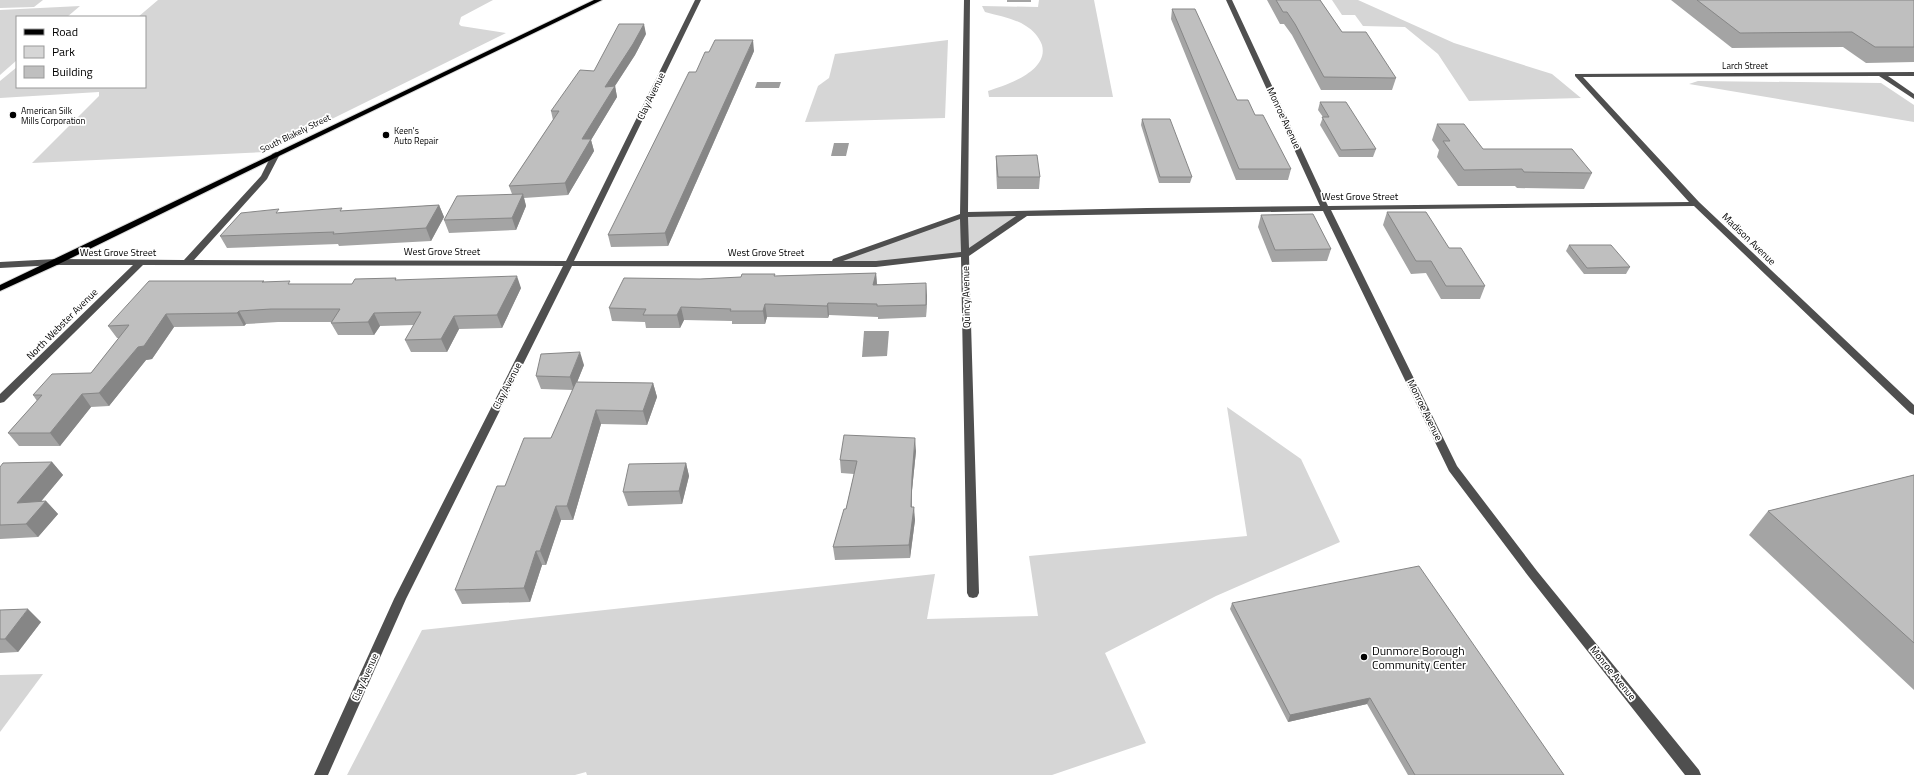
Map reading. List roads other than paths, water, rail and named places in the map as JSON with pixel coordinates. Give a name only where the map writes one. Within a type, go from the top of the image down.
[{"type":"main road","name":"South Blakely Street","points":[[0,288],[599,0]]},
{"type":"street","name":"Clay Avenue","points":[[321,775],[400,599],[569,263],[698,0]]},
{"type":"street","name":"Quincy Avenue","points":[[967,0],[964,216],[973,593]]},
{"type":"street","name":"Monroe Avenue","points":[[1229,0],[1325,207],[1453,468],[1533,574],[1694,775]]},
{"type":"street","points":[[1880,74],[1914,97]]},
{"type":"street","name":"Larch Street","points":[[1577,75],[1914,74]]},
{"type":"street","name":"Madison Avenue","points":[[1577,75],[1696,204],[1914,412]]},
{"type":"street","points":[[186,263],[264,177],[276,154]]},
{"type":"street","name":"West Grove Street","points":[[829,264],[964,216],[1325,207],[1696,204]]},
{"type":"street","name":"West Grove Street","points":[[0,265],[56,262],[139,264],[876,264],[966,254],[1024,214]]},
{"type":"street","name":"North Webster Avenue","points":[[0,400],[139,264]]},
{"type":"place","name":"American Silk Mills Corporation","points":[[13,115]]},
{"type":"place","name":"Keen's Auto Repair","points":[[386,135]]},
{"type":"place","name":"Dunmore Borough Community Center","points":[[1364,657]]}]
